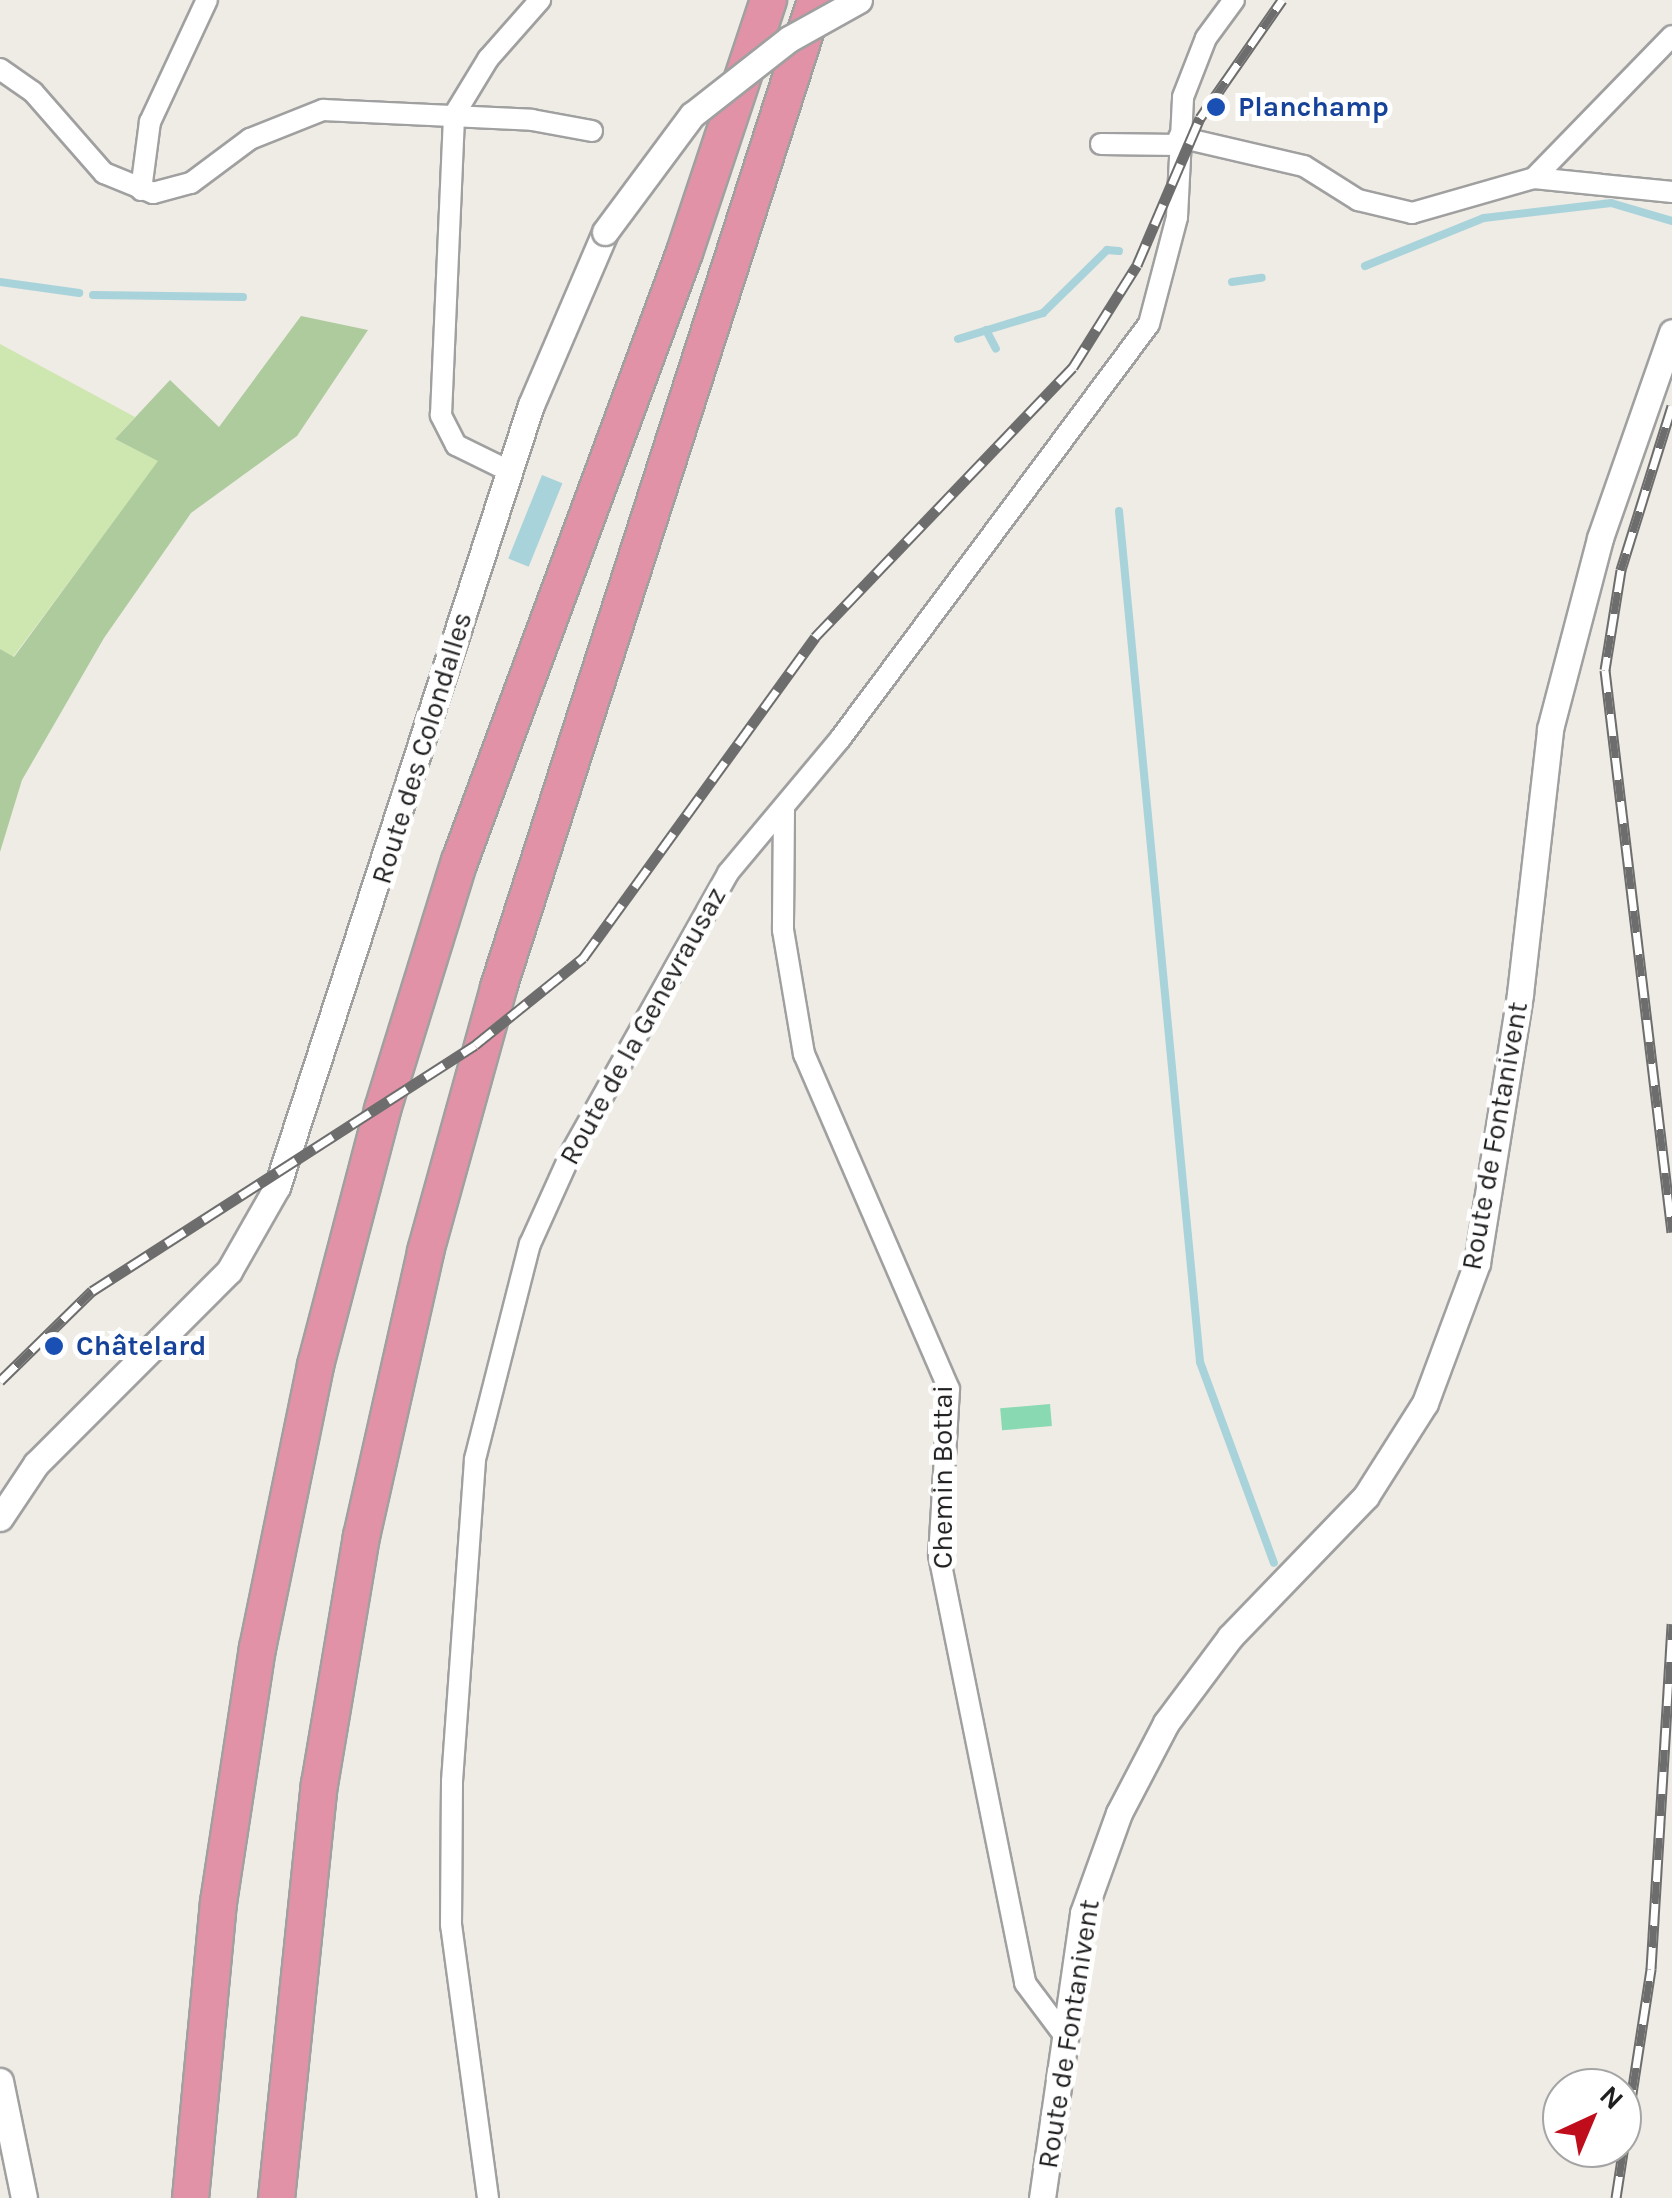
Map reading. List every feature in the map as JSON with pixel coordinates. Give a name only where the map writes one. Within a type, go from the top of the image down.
[{"type":"highway","points":[[190,2198],[218,1902],[257,1648],[315,1364],[377,1128],[459,860],[684,252],[768,0]]},
{"type":"highway","points":[[276,2198],[319,1784],[361,1536],[425,1251],[498,987],[815,0]]},
{"type":"street","points":[[141,190],[143,142],[206,0]]},
{"type":"street","points":[[509,471],[456,445],[441,415],[454,115],[488,59],[540,0]]},
{"type":"street","name":"Route des Colondalles","points":[[0,1518],[36,1464],[230,1272],[277,1188],[509,471],[553,344],[605,232],[692,116],[789,40],[858,0]]},
{"type":"street","name":"Route de la Genevrausaz","points":[[488,2198],[453,1942],[452,1797],[476,1459],[499,1346],[530,1244],[571,1153],[728,873],[784,808],[1148,324],[1173,242],[1179,141],[1194,66],[1234,0]]},
{"type":"street","points":[[1534,178],[1672,36]]},
{"type":"street","points":[[0,69],[33,92],[104,173],[141,190],[190,183],[250,139],[322,110],[454,115],[592,131]]},
{"type":"street","points":[[1101,144],[1179,141],[1304,166],[1358,200],[1412,213],[1534,178],[1672,192]]},
{"type":"street","name":"Route de Fontanivent","points":[[1042,2198],[1084,1913],[1120,1813],[1166,1723],[1230,1637],[1366,1496],[1425,1403],[1477,1262],[1520,994],[1550,729],[1600,538],[1672,332]]},
{"type":"street","name":"Chemin Bottai","points":[[784,808],[783,930],[804,1054],[948,1389],[939,1555],[1025,1983],[1064,2035]]},
{"type":"street","points":[[0,2081],[24,2198]]},
{"type":"green space","points":[[301,316],[368,330],[297,436],[191,513],[104,638],[22,780],[0,852],[0,649],[14,657],[158,461],[115,439],[170,380],[219,427]]},
{"type":"green space","points":[[0,344],[135,417],[115,439],[159,461],[13,657],[0,649]]},
{"type":"green space","points":[[1050,1404],[1052,1426],[1002,1430],[1000,1408]]},
{"type":"water","points":[[542,475],[562,483],[529,567],[508,558]]},
{"type":"waterway","points":[[1365,266],[1484,218],[1611,203],[1672,221]]},
{"type":"waterway","points":[[958,339],[1043,313],[1107,250],[1119,251]]},
{"type":"waterway","points":[[1232,282],[1262,278]]},
{"type":"waterway","points":[[0,282],[79,293]]},
{"type":"waterway","points":[[93,295],[243,297]]},
{"type":"waterway","points":[[986,330],[996,349]]},
{"type":"waterway","points":[[1119,511],[1200,1362],[1274,1563]]},
{"type":"railway","points":[[0,1381],[92,1291],[475,1045],[583,958],[815,637],[1073,367],[1137,265],[1200,118],[1282,0]]},
{"type":"railway","points":[[1672,406],[1621,570],[1605,670],[1672,1232]]},
{"type":"railway","points":[[1616,2198],[1651,1969],[1672,1624]]},
{"type":"place","name":"Planchamp","points":[[1216,107]]},
{"type":"place","name":"Châtelard","points":[[54,1346]]}]
